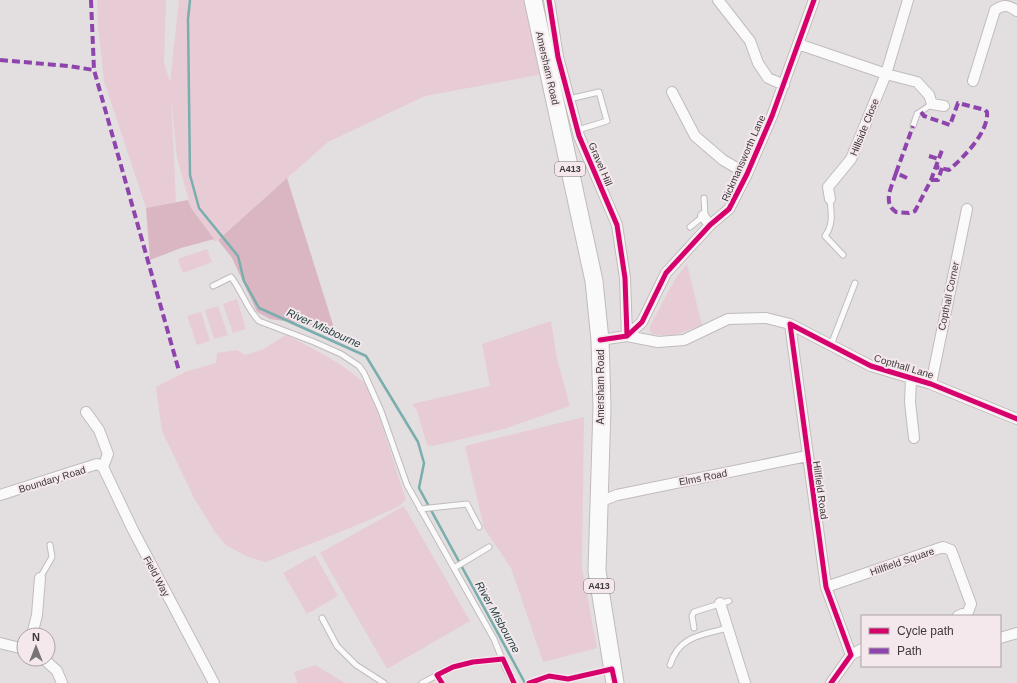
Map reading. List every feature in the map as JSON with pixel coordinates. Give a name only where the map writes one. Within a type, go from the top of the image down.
[{"type":"highway","name":"Amersham Road","points":[[533,0],[573,136],[594,281],[600,340],[602,407],[600,502],[596,571],[613,676]]},
{"type":"street","name":"Gravel Hill","points":[[549,0],[558,57],[569,100],[573,136],[617,225],[625,278],[627,336]]},
{"type":"street","points":[[718,0],[750,41],[758,63],[768,78],[784,85]]},
{"type":"street","name":"Rickmansworth Lane","points":[[627,336],[642,322],[666,273],[710,225],[729,209],[747,174],[784,85],[814,0]]},
{"type":"street","name":"Hillside Close","points":[[830,199],[828,187],[851,159],[886,74],[908,0]]},
{"type":"street","points":[[973,81],[995,10],[1001,6],[1011,6]]},
{"type":"street","points":[[798,44],[886,74],[917,82],[929,95],[932,104],[944,106]]},
{"type":"street","points":[[672,92],[696,136],[723,160],[747,174]]},
{"type":"street","name":"Copthall Corner","points":[[931,384],[966,209]]},
{"type":"street","points":[[703,216],[710,225]]},
{"type":"street","name":"Copthall Lane","points":[[627,336],[658,342],[684,340],[728,319],[766,318],[790,324],[871,366],[931,384],[1017,419]]},
{"type":"street","name":"Hillfield Road","points":[[790,324],[826,587],[851,655]]},
{"type":"street","points":[[600,340],[627,336]]},
{"type":"street","points":[[911,378],[910,402],[914,438]]},
{"type":"street","points":[[86,412],[100,430],[108,454],[103,467]]},
{"type":"street","name":"Elms Road","points":[[600,502],[617,495],[808,456]]},
{"type":"street","name":"Boundary Road","points":[[0,495],[97,464],[103,467]]},
{"type":"street","name":"Field Way","points":[[103,467],[133,530],[214,683]]},
{"type":"street","name":"Hillfield Square","points":[[826,587],[943,547],[951,550],[971,604],[968,612],[960,615]]},
{"type":"street","points":[[34,627],[37,615],[40,578]]},
{"type":"street","points":[[724,602],[728,628],[745,683]]},
{"type":"street","points":[[1001,638],[1017,633]]},
{"type":"street","points":[[0,643],[16,647]]},
{"type":"street","points":[[831,683],[851,655],[861,650]]},
{"type":"street","points":[[53,667],[57,671],[62,683]]},
{"type":"lane","points":[[569,100],[599,92],[607,121],[573,136]]},
{"type":"lane","points":[[913,126],[917,114],[932,104]]},
{"type":"lane","points":[[690,228],[705,214],[704,198]]},
{"type":"lane","points":[[830,199],[832,219],[829,230],[825,236],[843,255]]},
{"type":"lane","points":[[213,286],[231,277],[243,293],[253,315],[259,321],[341,354],[359,366],[369,380],[401,470],[420,509],[459,565],[514,683]]},
{"type":"lane","points":[[831,345],[855,283]]},
{"type":"lane","points":[[420,509],[467,504],[479,527]]},
{"type":"lane","points":[[40,578],[52,557],[50,545]]},
{"type":"lane","points":[[459,565],[489,547]]},
{"type":"lane","points":[[694,628],[692,616],[694,612],[724,602]]},
{"type":"lane","points":[[322,618],[337,646],[356,665],[384,683]]},
{"type":"lane","points":[[670,665],[675,651],[685,641],[728,628]]},
{"type":"lane","points":[[422,683],[453,667],[473,662],[503,660]]},
{"type":"lane","points":[[530,682],[549,676],[574,678],[613,676]]},
{"type":"shaded area","points":[[97,0],[166,0],[164,63],[170,82],[179,0],[533,0],[549,73],[425,96],[328,142],[215,242],[191,208],[177,158],[171,97],[176,202],[146,208],[104,81]]},
{"type":"shaded area","points":[[287,178],[334,328],[270,319],[257,312],[232,258],[218,240]]},
{"type":"shaded area","points":[[188,200],[191,208],[214,239],[181,248],[150,260],[146,208]]},
{"type":"shaded area","points":[[207,249],[212,262],[183,273],[178,259]]},
{"type":"shaded area","points":[[687,264],[702,325],[673,336],[652,334],[650,326],[675,279]]},
{"type":"shaded area","points":[[237,299],[246,329],[233,333],[223,304]]},
{"type":"shaded area","points":[[218,306],[228,335],[214,339],[205,310]]},
{"type":"shaded area","points":[[201,312],[210,341],[197,345],[187,316]]},
{"type":"shaded area","points":[[551,321],[557,359],[570,406],[504,429],[433,446],[427,445],[417,411],[412,404],[490,386],[482,344]]},
{"type":"shaded area","points":[[286,335],[340,365],[370,388],[406,500],[398,507],[362,523],[266,562],[248,557],[226,545],[215,532],[194,498],[162,431],[156,387],[185,372],[216,363],[217,353],[237,350],[245,355],[262,350]]},
{"type":"shaded area","points":[[584,417],[582,568],[597,648],[543,662],[511,568],[484,528],[465,446]]},
{"type":"shaded area","points":[[404,506],[470,621],[387,669],[320,553]]},
{"type":"shaded area","points":[[315,555],[338,596],[307,614],[283,573]]},
{"type":"shaded area","points":[[315,665],[345,683],[298,683],[294,672]]},
{"type":"waterway","name":"River Misbourne","points":[[190,0],[188,19],[190,175],[199,208],[238,256],[244,281],[259,308],[366,356],[418,442],[424,463],[419,488],[525,683]]},
{"type":"marked path","points":[[91,0],[94,70],[179,371]]},
{"type":"marked path","points":[[0,60],[68,66],[94,70]]},
{"type":"marked path","points":[[921,112],[924,116],[950,125],[958,103],[985,110],[987,112],[987,120],[984,128],[968,152],[949,170],[936,167]]},
{"type":"marked path","points":[[907,178],[896,173],[913,126]]},
{"type":"marked path","points":[[896,173],[889,194],[890,204],[896,212],[909,213],[915,211],[931,180],[942,150]]},
{"type":"marked path","points":[[929,156],[939,159]]},
{"type":"marked path","points":[[931,180],[938,180],[942,168]]},
{"type":"cycle path","points":[[549,0],[558,57],[579,136],[617,225],[625,278],[627,336]]},
{"type":"cycle path","points":[[600,340],[627,336],[642,322],[666,273],[710,225],[729,209],[747,174],[772,116],[814,0]]},
{"type":"cycle path","points":[[790,324],[826,587],[851,655],[831,683]]},
{"type":"cycle path","points":[[790,324],[871,366],[931,384],[1017,419]]},
{"type":"cycle path","points":[[442,683],[437,675],[453,667],[473,662],[503,659],[514,683]]},
{"type":"cycle path","points":[[529,683],[549,676],[568,679],[612,669],[615,683]]}]
